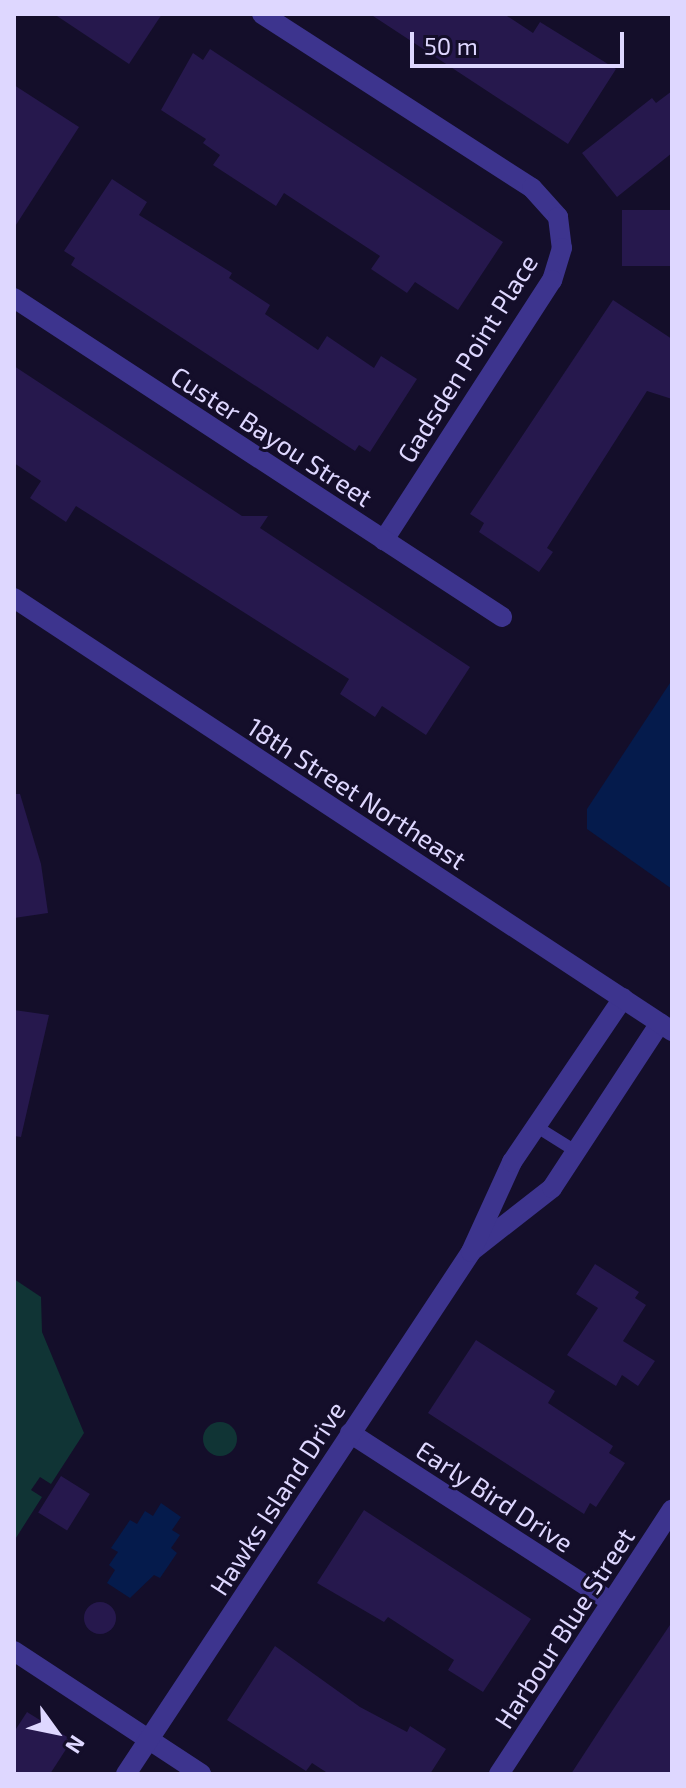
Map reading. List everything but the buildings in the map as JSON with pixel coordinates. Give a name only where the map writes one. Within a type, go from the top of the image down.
[{"type":"street","name":"Gadsden Point Place","points":[[262,14],[532,188],[558,217],[562,248],[552,280],[384,540]]},
{"type":"street","name":"Custer Bayou Street","points":[[14,298],[502,617]]},
{"type":"street","name":"18th Street Northeast","points":[[14,598],[666,1027]]},
{"type":"street","name":"Hawks Island Drive","points":[[126,1774],[471,1252],[512,1162],[623,998]]},
{"type":"street","name":"Hawks Island Drive","points":[[471,1252],[552,1188],[666,1027]]},
{"type":"street","name":"Early Bird Drive","points":[[350,1433],[611,1602]]},
{"type":"street","name":"Harbour Blue Street","points":[[499,1774],[672,1510]]},
{"type":"street","points":[[14,1651],[201,1774]]},
{"type":"lane","points":[[537,1127],[577,1152]]},
{"type":"green space","points":[[14,1279],[41,1297],[42,1332],[84,1433],[51,1484],[40,1477],[31,1490],[42,1497],[14,1541]]},
{"type":"green space","points":[[220,1422],[232,1427],[237,1439],[232,1451],[220,1456],[208,1451],[203,1439],[208,1427]]},
{"type":"water","points":[[672,680],[672,889],[587,829],[587,809]]},
{"type":"water","points":[[161,1503],[181,1517],[172,1530],[180,1535],[171,1548],[177,1553],[160,1578],[154,1575],[130,1598],[107,1583],[115,1570],[109,1565],[118,1552],[111,1548],[130,1520],[137,1524],[145,1511],[153,1516]]}]
